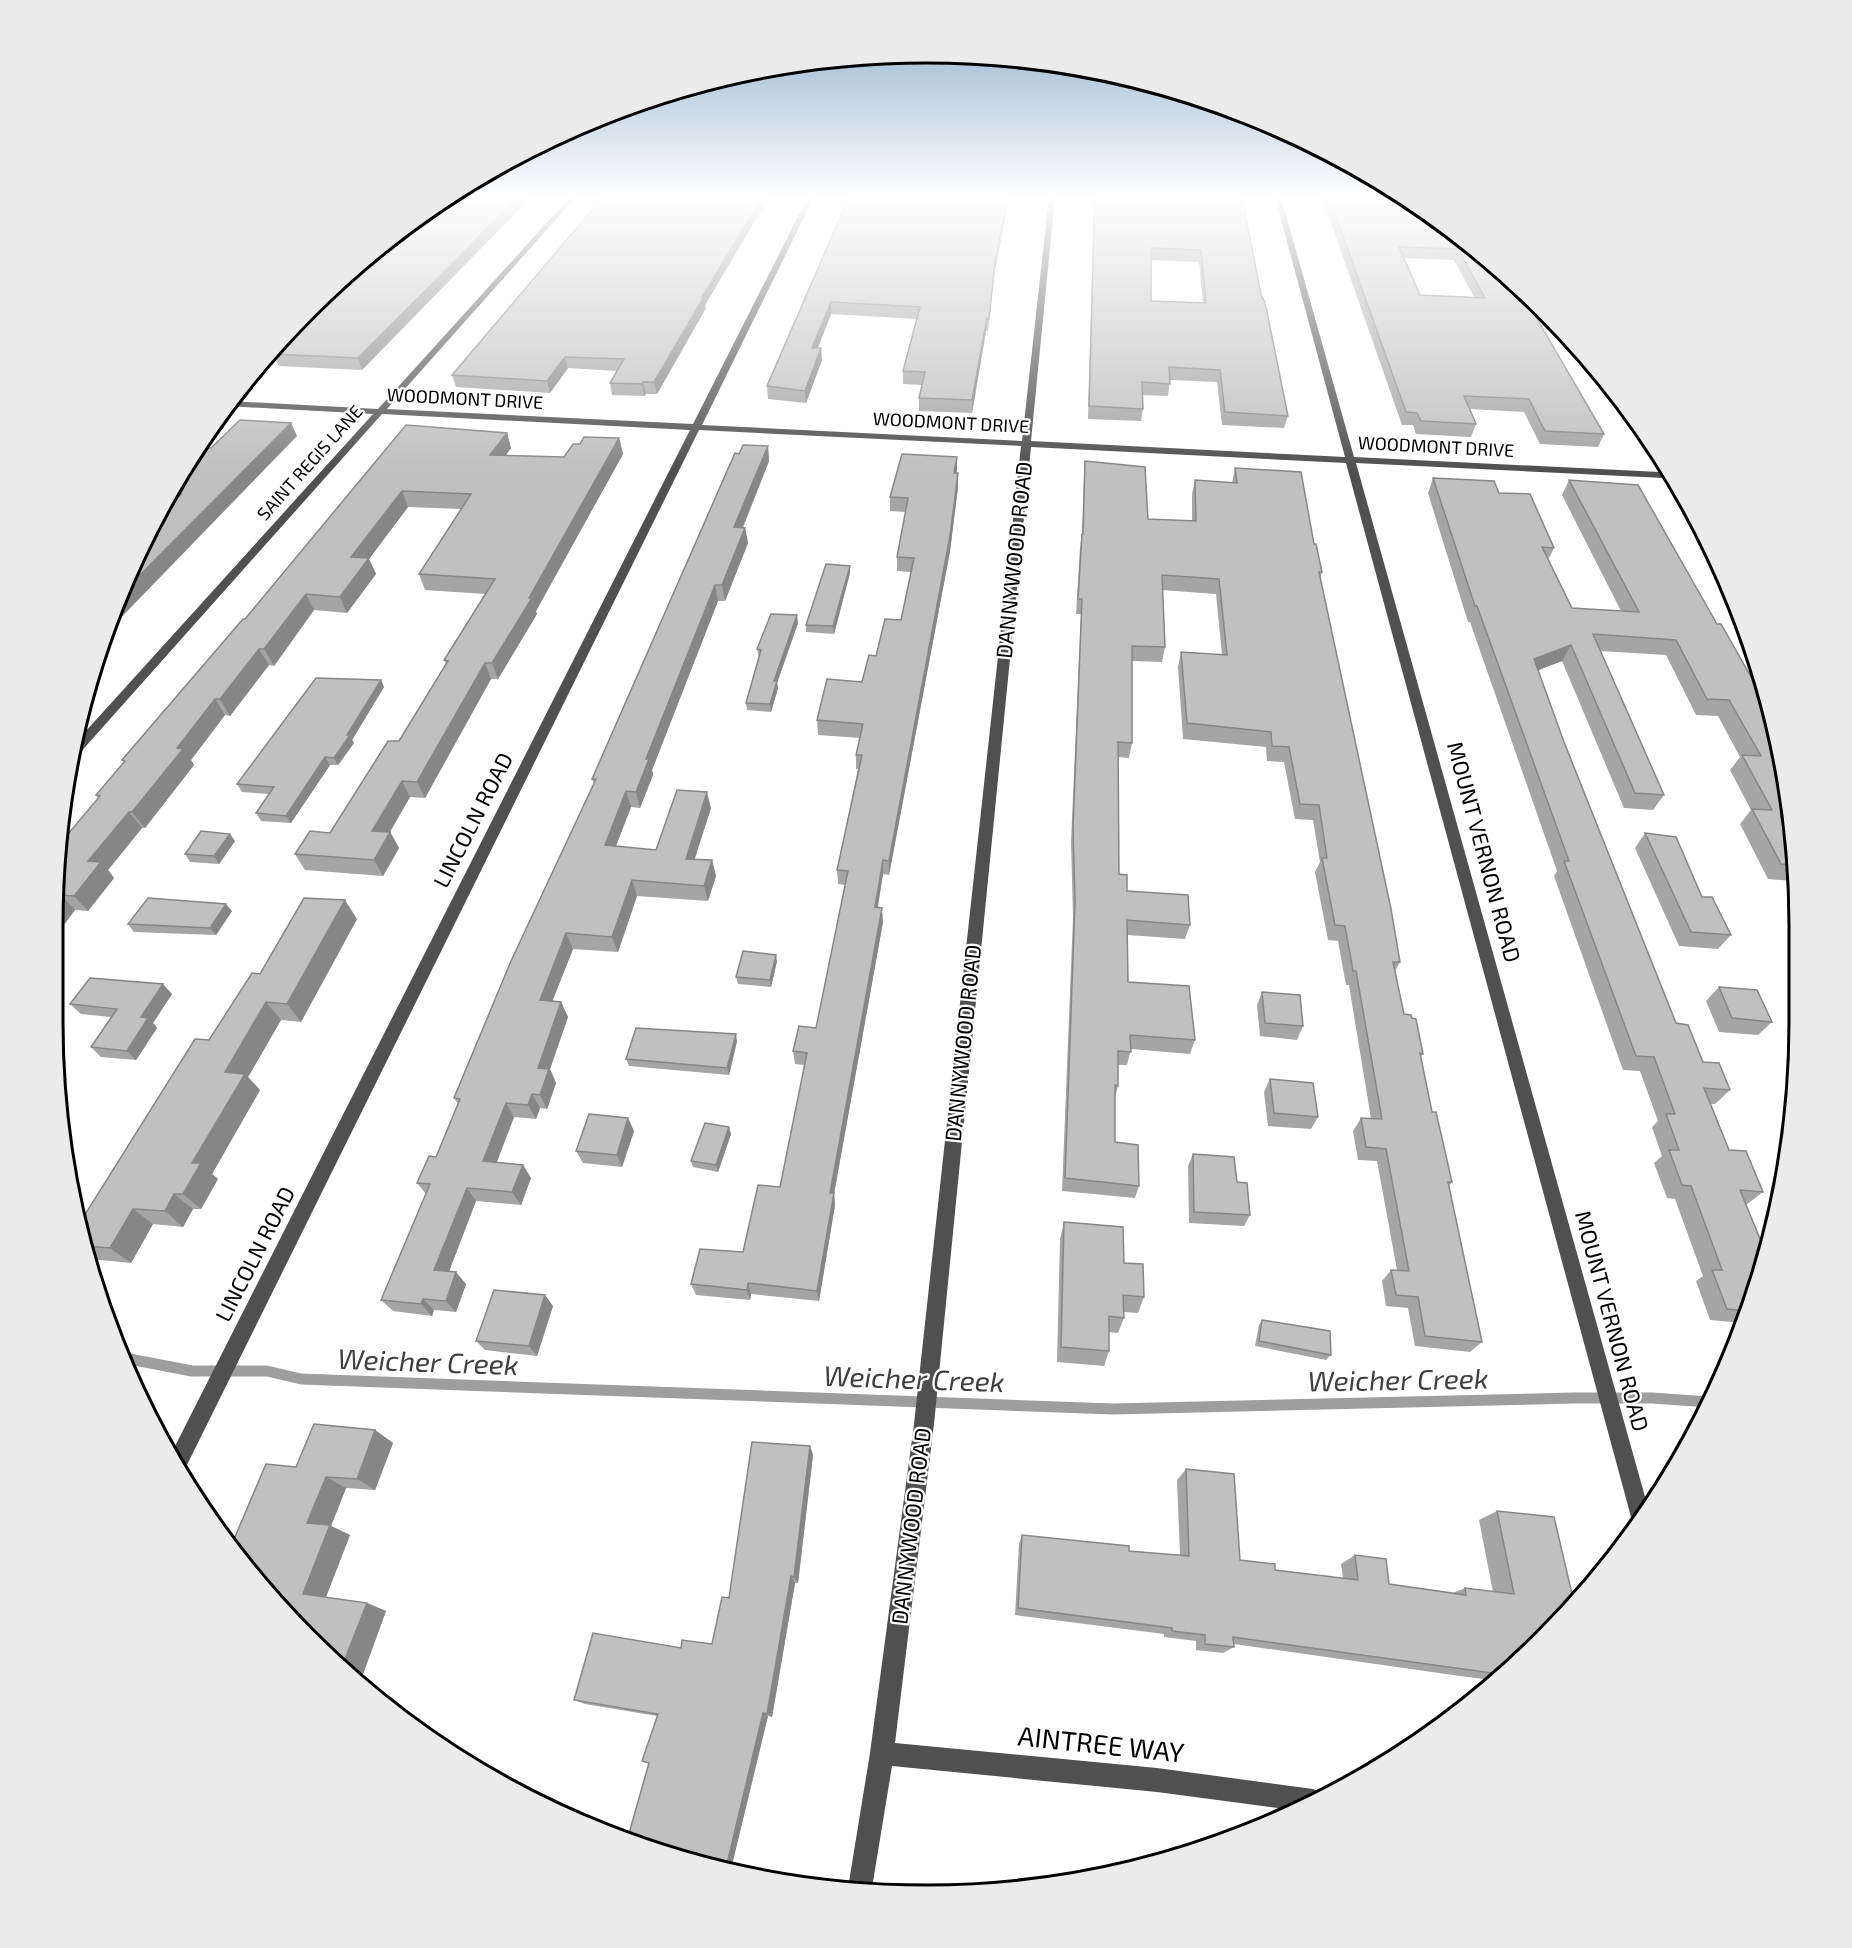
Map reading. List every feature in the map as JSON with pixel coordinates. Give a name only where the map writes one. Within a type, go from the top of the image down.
[{"type":"street","name":"SAINT REGIS LANE","points":[[84,741],[491,288]]},
{"type":"street","name":"LINCOLN ROAD","points":[[181,1457],[766,288]]},
{"type":"street","name":"DANNYWOOD ROAD","points":[[861,1882],[882,1753],[924,1424],[1042,288]]},
{"type":"street","name":"MOUNT VERNON ROAD","points":[[1304,288],[1638,1509]]},
{"type":"street","name":"WOODMONT DRIVE","points":[[238,405],[1661,475]]},
{"type":"street","name":"AINTREE WAY","points":[[882,1753],[1157,1780],[1300,1799]]},
{"type":"building","points":[[346,288],[428,288],[358,358],[280,354]]},
{"type":"building","points":[[526,288],[707,288],[654,382],[610,383],[624,359],[565,357],[547,381],[452,375]]},
{"type":"building","points":[[810,288],[992,288],[989,319],[987,318],[972,400],[919,398],[925,372],[903,371],[920,307],[831,302],[812,348],[821,348],[805,391],[767,386]]},
{"type":"building","points":[[1092,288],[1151,288],[1151,301],[1206,303],[1205,288],[1260,288],[1265,302],[1288,416],[1225,412],[1220,370],[1169,367],[1170,384],[1142,382],[1143,409],[1089,406]]},
{"type":"building","points":[[1362,288],[1417,288],[1420,295],[1485,298],[1479,288],[1506,288],[1535,315],[1604,434],[1545,431],[1529,399],[1464,396],[1476,424],[1421,421],[1417,413],[1406,412]]},
{"type":"building","points":[[240,420],[291,423],[137,578],[152,544],[181,494],[179,494],[207,448],[211,448]]},
{"type":"building","points":[[406,425],[507,433],[490,455],[564,457],[573,444],[580,444],[584,437],[619,438],[529,598],[532,598],[492,663],[485,663],[417,782],[402,781],[372,831],[390,832],[374,860],[295,854],[310,831],[330,833],[388,741],[399,741],[448,661],[444,660],[495,579],[419,574],[471,494],[402,491],[351,557],[369,558],[340,597],[306,594],[264,649],[259,649],[220,699],[215,699],[177,748],[183,749],[132,812],[129,812],[88,861],[101,862],[74,896],[64,895],[68,834],[100,796],[96,795],[125,761],[122,760],[245,619]]},
{"type":"building","points":[[743,445],[768,446],[734,527],[745,528],[722,585],[715,585],[646,759],[649,759],[636,792],[626,791],[605,845],[656,850],[677,790],[707,792],[686,859],[712,860],[704,886],[632,880],[612,937],[566,933],[540,1000],[561,1002],[538,1068],[549,1069],[540,1095],[532,1094],[528,1105],[506,1103],[483,1161],[523,1165],[512,1192],[467,1188],[434,1270],[456,1272],[446,1301],[423,1299],[421,1304],[381,1300],[430,1184],[417,1183],[429,1156],[436,1157],[460,1099],[454,1098],[511,961],[596,779],[592,779],[735,453],[739,454]]},
{"type":"building","points":[[902,454],[957,457],[954,473],[958,473],[950,536],[889,861],[883,860],[875,907],[882,908],[830,1193],[834,1193],[817,1291],[748,1283],[747,1290],[691,1284],[700,1249],[743,1252],[758,1185],[780,1187],[807,1053],[793,1051],[799,1026],[816,1028],[848,871],[837,870],[862,755],[856,755],[863,724],[817,720],[827,679],[862,682],[869,655],[876,656],[885,619],[901,620],[914,558],[897,557],[908,498],[890,497]]},
{"type":"building","points":[[1085,461],[1145,467],[1148,519],[1196,521],[1195,480],[1237,483],[1235,468],[1301,472],[1314,544],[1316,544],[1322,572],[1319,572],[1391,909],[1400,962],[1393,962],[1404,1014],[1416,1019],[1423,1054],[1420,1053],[1432,1112],[1436,1112],[1452,1182],[1448,1182],[1482,1342],[1425,1336],[1418,1297],[1396,1295],[1391,1270],[1409,1271],[1386,1149],[1366,1147],[1361,1118],[1382,1119],[1356,971],[1353,971],[1345,926],[1335,925],[1322,858],[1327,858],[1319,805],[1300,804],[1289,747],[1272,746],[1271,732],[1187,723],[1181,652],[1227,655],[1219,579],[1162,575],[1165,647],[1132,646],[1132,743],[1118,742],[1119,874],[1127,875],[1127,891],[1188,895],[1190,925],[1127,920],[1128,982],[1189,986],[1195,1040],[1130,1035],[1131,1052],[1118,1051],[1118,1086],[1115,1085],[1115,1142],[1138,1145],[1139,1186],[1065,1178],[1075,902],[1073,827],[1082,599],[1078,599]]},
{"type":"building","points":[[1433,478],[1494,481],[1499,493],[1530,494],[1554,548],[1542,547],[1572,608],[1639,612],[1569,480],[1638,485],[1717,624],[1721,624],[1753,680],[1772,758],[1782,813],[1787,864],[1781,864],[1752,809],[1772,810],[1742,755],[1761,756],[1729,700],[1707,699],[1676,640],[1593,634],[1664,795],[1635,793],[1571,645],[1534,659],[1564,742],[1676,1023],[1688,1025],[1703,1062],[1719,1063],[1730,1090],[1704,1088],[1729,1150],[1746,1151],[1763,1192],[1740,1190],[1761,1241],[1739,1310],[1727,1309],[1712,1270],[1722,1270],[1691,1186],[1682,1185],[1669,1150],[1679,1150],[1666,1114],[1675,1114],[1654,1057],[1636,1056],[1564,861],[1569,861],[1477,606],[1475,606]]},
{"type":"building","points":[[826,564],[850,566],[833,626],[806,625]]},
{"type":"building","points":[[771,614],[797,615],[774,681],[777,681],[770,704],[746,703],[761,650],[757,649]]},
{"type":"building","points":[[316,678],[381,680],[347,735],[350,735],[334,758],[325,757],[286,816],[256,813],[274,787],[237,784]]},
{"type":"building","points":[[201,831],[230,834],[214,856],[185,854]]},
{"type":"building","points":[[1645,833],[1676,837],[1702,897],[1712,897],[1731,935],[1691,932]]},
{"type":"building","points":[[148,898],[226,904],[210,928],[128,924]]},
{"type":"building","points":[[304,898],[345,900],[287,1004],[266,1002],[225,1072],[245,1074],[192,1163],[201,1163],[183,1194],[174,1194],[165,1211],[133,1209],[110,1248],[92,1247],[85,1214],[195,1039],[209,1040],[252,973],[260,974]]},
{"type":"building","points":[[743,951],[776,955],[770,980],[736,977]]},
{"type":"building","points":[[90,978],[163,984],[141,1017],[148,1018],[127,1051],[91,1047],[117,1009],[70,1004]]},
{"type":"building","points":[[1719,987],[1757,990],[1772,1022],[1732,1018]]},
{"type":"building","points":[[1262,992],[1300,995],[1303,1026],[1265,1023]]},
{"type":"building","points":[[636,1028],[736,1034],[727,1068],[626,1059]]},
{"type":"building","points":[[1270,1079],[1313,1083],[1318,1117],[1274,1113]]},
{"type":"building","points":[[589,1114],[628,1118],[617,1155],[576,1151]]},
{"type":"building","points":[[705,1123],[729,1127],[716,1165],[691,1161]]},
{"type":"building","points":[[1193,1154],[1234,1157],[1237,1182],[1247,1183],[1250,1215],[1194,1212]]},
{"type":"building","points":[[1064,1222],[1123,1227],[1124,1263],[1143,1264],[1144,1297],[1123,1295],[1124,1318],[1109,1316],[1109,1351],[1061,1347]]},
{"type":"building","points":[[494,1290],[545,1295],[529,1346],[476,1341]]},
{"type":"building","points":[[1262,1320],[1330,1331],[1331,1355],[1259,1341]]},
{"type":"building","points":[[314,1424],[375,1430],[357,1479],[326,1477],[307,1523],[330,1525],[303,1594],[367,1603],[345,1659],[277,1591],[235,1538],[266,1464],[296,1467]]},
{"type":"building","points":[[752,1442],[810,1446],[794,1577],[791,1576],[767,1714],[763,1713],[728,1861],[703,1856],[630,1832],[649,1763],[642,1761],[658,1714],[574,1700],[593,1633],[681,1648],[682,1640],[712,1644],[722,1597],[729,1598]]},
{"type":"building","points":[[1186,1469],[1234,1474],[1240,1560],[1275,1564],[1275,1570],[1358,1580],[1355,1555],[1386,1559],[1389,1584],[1466,1595],[1465,1588],[1514,1594],[1497,1511],[1554,1517],[1572,1594],[1492,1673],[1233,1637],[1234,1647],[1205,1644],[1205,1635],[1172,1631],[1172,1628],[1018,1608],[1022,1535],[1129,1546],[1129,1551],[1189,1556]]},
{"type":"waterway","name":"Weicher Creek","points":[[132,1360],[192,1371],[267,1371],[301,1379],[1113,1409],[1574,1398],[1652,1398],[1701,1401]]}]
